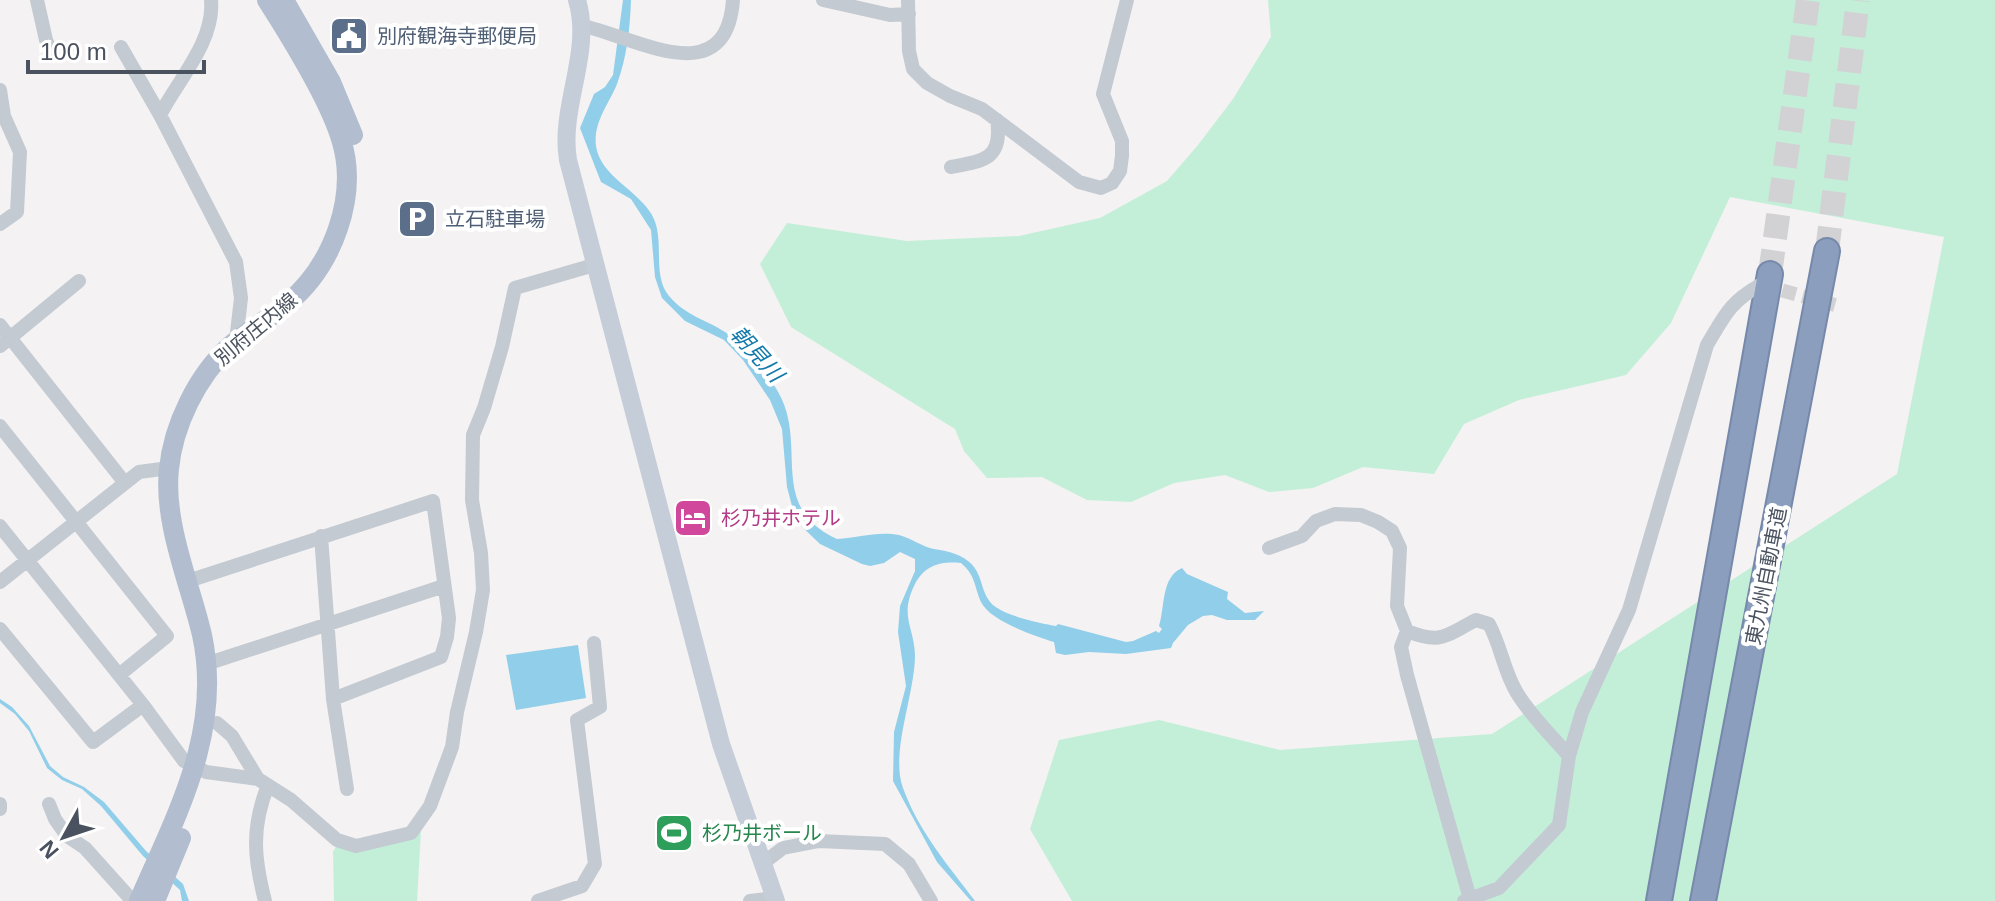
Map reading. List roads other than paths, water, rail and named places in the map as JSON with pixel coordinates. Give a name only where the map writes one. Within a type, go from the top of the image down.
[{"type":"highway","name":"東九州自動車道","points":[[1703,901],[1827,251]]},
{"type":"highway","points":[[1659,901],[1765,280]]},
{"type":"main road","name":"別府庄内線","points":[[193,580],[170,506],[169,468],[192,398],[207,372],[236,341],[285,306],[310,279],[334,239],[346,187],[345,153],[332,117],[267,0]]},
{"type":"main road","name":"別府庄内線","points":[[155,901],[217,723],[212,663],[183,522],[179,477],[185,447],[200,408],[230,363],[292,314],[322,283],[342,248],[356,194],[355,146],[348,119],[317,56],[284,0]]},
{"type":"main road","name":"別府庄内線","points":[[139,901],[201,770],[212,663]]},
{"type":"street","points":[[37,0],[52,54]]},
{"type":"street","points":[[160,115],[187,71],[204,35],[212,9],[211,0]]},
{"type":"street","points":[[577,0],[586,27],[571,91],[566,146],[594,265],[721,744],[775,900],[750,901]]},
{"type":"street","points":[[586,27],[666,52],[696,54],[719,41],[728,29],[733,0]]},
{"type":"street","points":[[823,0],[890,15],[909,7],[909,51],[913,69],[927,83],[982,109],[1079,182],[1101,188],[1112,183],[1120,171],[1122,141],[1103,94],[1127,0]]},
{"type":"street","points":[[121,47],[236,262],[241,298],[236,341]]},
{"type":"street","points":[[0,90],[4,116],[19,147],[20,158],[17,212],[0,224]]},
{"type":"street","points":[[951,167],[983,160],[995,150],[1000,139],[997,120]]},
{"type":"street","points":[[0,526],[184,761],[201,770],[263,782],[291,800],[337,840],[356,846],[411,833],[430,806],[452,747],[476,632],[483,590],[481,553],[472,500],[473,435],[498,361],[515,288],[594,265]]},
{"type":"street","points":[[1269,548],[1302,536],[1316,521],[1335,514],[1361,515],[1392,531],[1400,548],[1397,606],[1407,631],[1401,647],[1467,900],[1499,888],[1559,825],[1569,756],[1582,712],[1629,610],[1707,345],[1729,307],[1765,280]]},
{"type":"street","points":[[5,342],[79,281]]},
{"type":"street","points":[[0,325],[5,342],[125,483]]},
{"type":"street","points":[[0,426],[167,636],[119,675]]},
{"type":"street","points":[[0,582],[139,472],[169,468]]},
{"type":"street","points":[[193,580],[433,501],[449,618],[441,657],[333,699]]},
{"type":"street","points":[[321,536],[333,699],[347,789]]},
{"type":"street","points":[[212,663],[444,586]]},
{"type":"street","points":[[1407,631],[1428,639],[1449,636],[1476,620],[1489,624],[1517,692],[1569,756]]},
{"type":"street","points":[[0,629],[93,742],[143,705]]},
{"type":"street","points":[[538,901],[582,886],[595,864],[577,728],[577,720],[600,707],[594,643]]},
{"type":"street","points":[[217,723],[232,736],[263,782],[255,862],[265,901]]},
{"type":"street","points":[[49,804],[67,836],[85,848],[129,897],[139,901]]},
{"type":"street","points":[[762,864],[783,848],[819,841],[885,844],[909,864],[931,901]]},
{"type":"water","points":[[623,0],[631,0],[627,42],[617,84],[597,129],[599,157],[652,215],[658,235],[661,278],[669,296],[682,308],[740,343],[777,390],[790,431],[795,492],[802,509],[815,525],[837,539],[875,534],[899,535],[930,548],[956,554],[973,565],[988,599],[1000,610],[1126,642],[1156,631],[1159,633],[1167,585],[1175,572],[1182,568],[1187,574],[1228,592],[1227,599],[1245,613],[1264,611],[1255,620],[1203,616],[1188,625],[1171,648],[1126,654],[1089,652],[1065,655],[1056,653],[1054,642],[1014,627],[986,609],[972,577],[961,563],[940,564],[924,572],[915,584],[908,605],[915,655],[901,741],[900,774],[903,788],[926,834],[975,901],[971,901],[937,862],[893,781],[894,732],[906,686],[898,632],[900,606],[915,571],[915,559],[900,552],[884,563],[862,564],[820,544],[796,521],[787,487],[782,429],[770,400],[743,360],[724,340],[685,321],[662,298],[655,277],[651,230],[631,199],[601,182],[580,128],[594,94],[605,87],[613,75]]},
{"type":"water","points":[[578,645],[586,698],[516,710],[506,655]]},
{"type":"water","points":[[0,699],[29,726],[50,766],[104,802],[146,851],[183,884],[189,901],[182,901],[180,890],[143,856],[101,806],[82,789],[62,780],[47,768],[29,731],[15,714],[0,703]]},
{"type":"tunnel","points":[[1770,274],[1808,0]]},
{"type":"tunnel","points":[[1827,251],[1858,0]]},
{"type":"tunnel","points":[[1762,285],[1835,305]]},
{"type":"place","name":"別府観海寺郵便局","points":[[349,36]]},
{"type":"place","name":"立石駐車場","points":[[417,219]]},
{"type":"place","name":"杉乃井ホテル","points":[[693,518]]},
{"type":"place","name":"杉乃井ボール","points":[[674,833]]},
{"type":"water label","name":"朝見川","points":[[757,354]]}]
